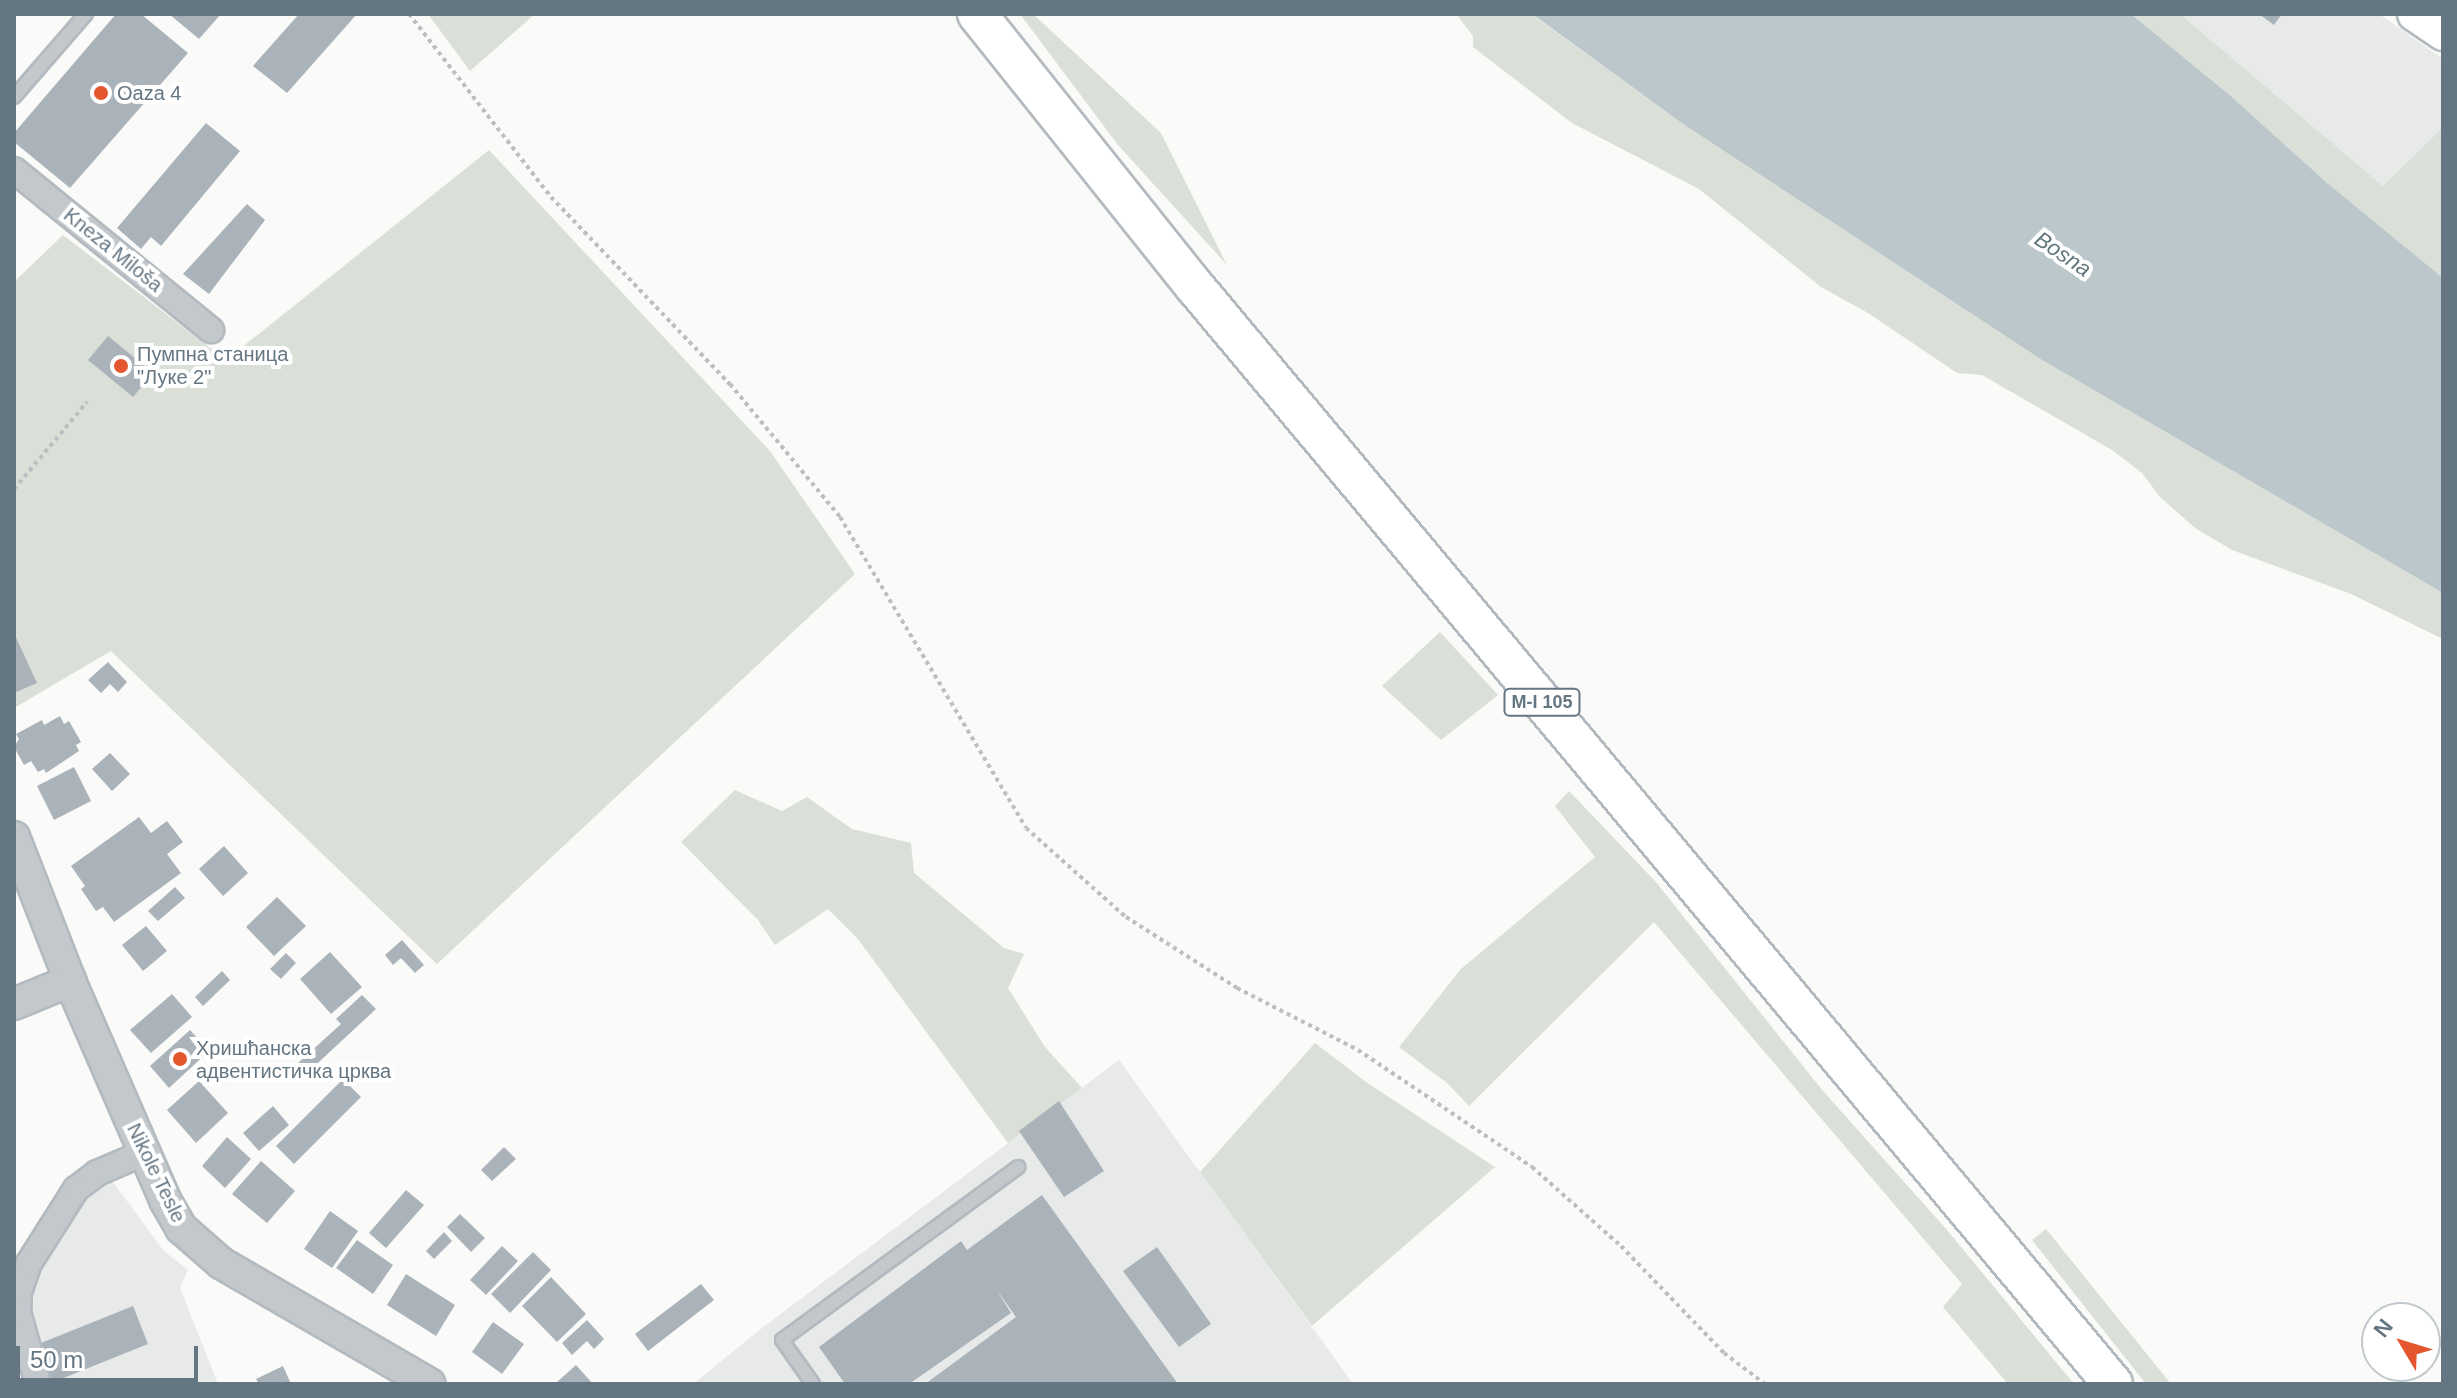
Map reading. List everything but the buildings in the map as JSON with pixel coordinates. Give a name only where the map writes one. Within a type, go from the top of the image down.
[{"type":"main road","name":"M-I 105","points":[[977,14],[1196,288],[2113,1384]]},
{"type":"main road","points":[[2415,14],[2443,33]]},
{"type":"street","name":"Kneza Miloša","points":[[14,170],[211,330]]},
{"type":"street","name":"Nikole Tesle","points":[[14,837],[70,981],[172,1215],[199,1247],[430,1384]]},
{"type":"street","points":[[14,1004],[70,981]]},
{"type":"street","points":[[28,1375],[18,1312],[19,1292],[29,1263],[76,1189],[97,1173],[144,1153]]},
{"type":"lane","points":[[14,97],[86,14]]},
{"type":"lane","points":[[813,1384],[782,1340],[1018,1167]]},
{"type":"path","points":[[409,14],[551,197],[730,384],[840,517],[1026,828],[1126,917],[1237,988],[1358,1050],[1532,1167],[1621,1246],[1724,1353],[1765,1384]]},
{"type":"path","points":[[14,489],[87,402]]},
{"type":"shaded area","points":[[428,14],[535,14],[470,71]]},
{"type":"shaded area","points":[[1020,14],[1033,14],[1161,133],[1227,265],[1118,145]]},
{"type":"shaded area","points":[[1456,14],[1531,14],[1683,124],[2042,360],[2443,593],[2443,639],[2351,594],[2232,550],[2195,528],[2160,497],[2142,473],[2112,450],[1982,375],[1957,373],[1868,313],[1821,287],[1699,189],[1572,123],[1473,47],[1473,36]]},
{"type":"shaded area","points":[[2131,14],[2180,14],[2383,186],[2443,127],[2443,278],[2326,182],[2232,97]]},
{"type":"shaded area","points":[[2180,14],[2379,14],[2443,59],[2443,127],[2383,186]]},
{"type":"shaded area","points":[[489,150],[770,451],[855,574],[437,964],[111,651],[14,708],[14,282],[63,235],[226,360]]},
{"type":"shaded area","points":[[1440,632],[1498,695],[1441,740],[1382,686]]},
{"type":"shaded area","points":[[735,790],[782,811],[807,797],[852,829],[911,843],[914,873],[1004,948],[1024,954],[1008,988],[1045,1047],[1082,1088],[1008,1143],[858,939],[828,909],[775,945],[758,920],[681,842]]},
{"type":"shaded area","points":[[1569,791],[1655,881],[1823,1091],[1947,1230],[2074,1384],[2008,1384],[1943,1307],[1962,1284],[1654,922],[1469,1106],[1447,1083],[1399,1047],[1461,969],[1595,857],[1555,806]]},
{"type":"shaded area","points":[[1315,1043],[1366,1082],[1495,1167],[1312,1326],[1200,1172]]},
{"type":"shaded area","points":[[1119,1060],[1353,1384],[693,1384],[762,1328]]},
{"type":"shaded area","points":[[110,1178],[164,1251],[188,1270],[180,1288],[218,1384],[47,1384],[28,1311],[28,1288],[81,1198]]},
{"type":"shaded area","points":[[2046,1229],[2171,1384],[2146,1384],[2032,1240]]},
{"type":"water","name":"Bosna","points":[[1532,14],[2131,14],[2443,278],[2443,593],[2042,360],[1683,124]]},
{"type":"place","name":"Oaza 4","points":[[101,93]]},
{"type":"place","name":"Пумпна станица \"Луке 2\"","points":[[121,366]]},
{"type":"place","name":"Хришћанска адвентистичка црква","points":[[180,1059]]}]
